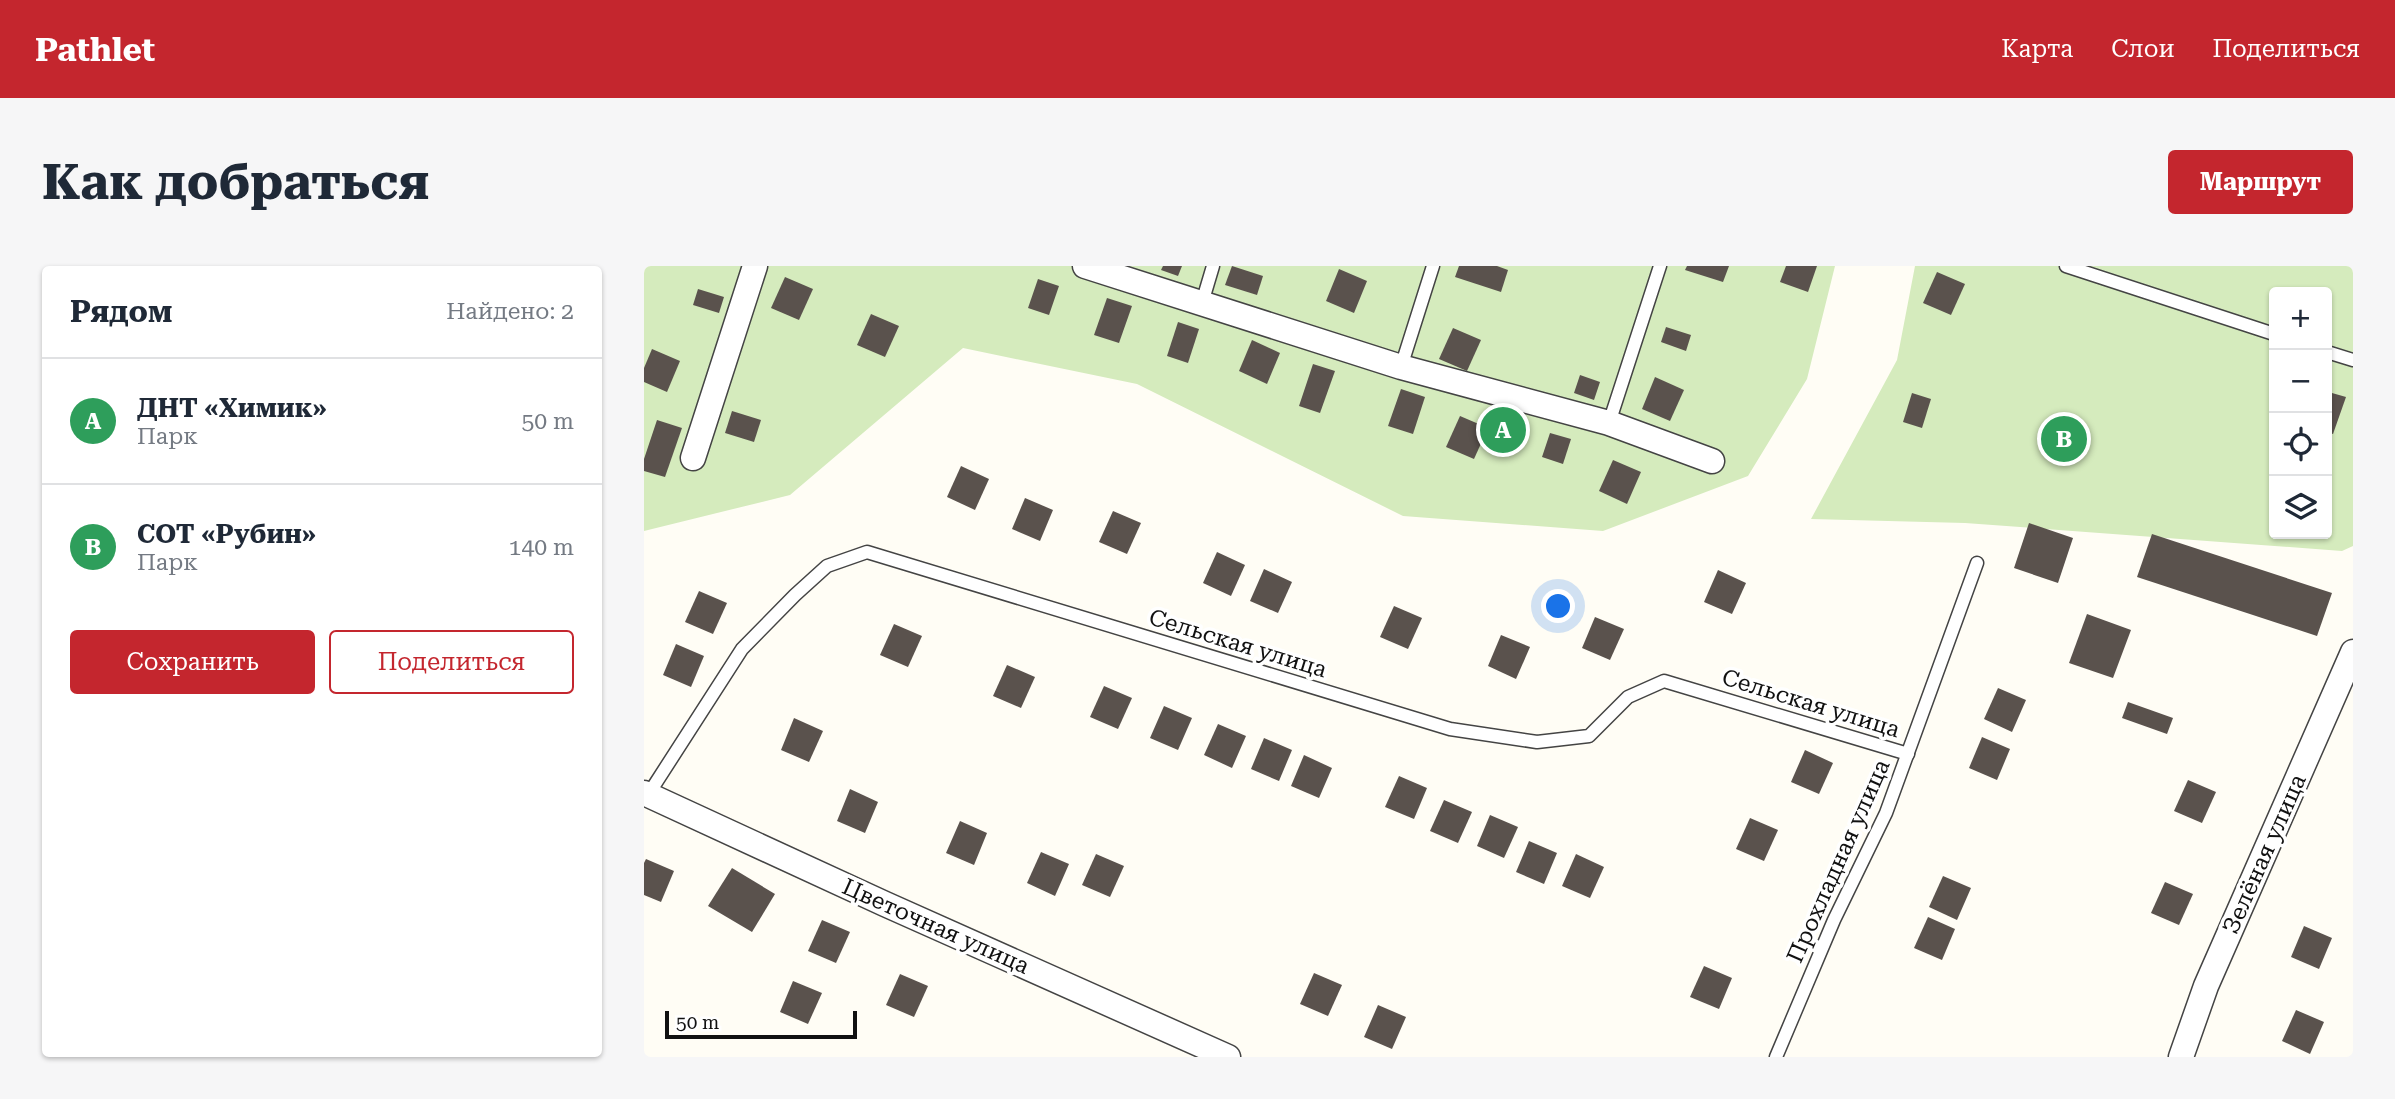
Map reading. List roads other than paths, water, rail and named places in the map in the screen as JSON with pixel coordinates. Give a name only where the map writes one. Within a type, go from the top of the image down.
[{"type":"street","points":[[694,458],[755,266]]},
{"type":"street","points":[[1085,266],[1401,367],[1609,423],[1712,461]]},
{"type":"street","name":"Зелёная улица","points":[[2181,1057],[2206,986],[2353,652]]},
{"type":"street","name":"Цветочная улица","points":[[646,794],[1228,1057]]},
{"type":"lane","points":[[1202,303],[1213,266]]},
{"type":"lane","points":[[1401,367],[1433,266]]},
{"type":"lane","points":[[1609,423],[1660,266]]},
{"type":"lane","points":[[2066,266],[2269,332]]},
{"type":"lane","points":[[2332,354],[2353,360]]},
{"type":"lane","name":"Сельская улица","points":[[646,794],[742,649],[794,594],[827,566],[867,552],[1450,729],[1537,742],[1589,736],[1628,697],[1664,681],[1908,754]]},
{"type":"lane","name":"Прохладная улица","points":[[1776,1057],[1834,920],[1886,813],[1977,563]]},
{"type":"place","name":"ДНТ «Химик»","points":[[1503,430]]},
{"type":"place","name":"СОТ «Рубин»","points":[[2064,439]]}]
